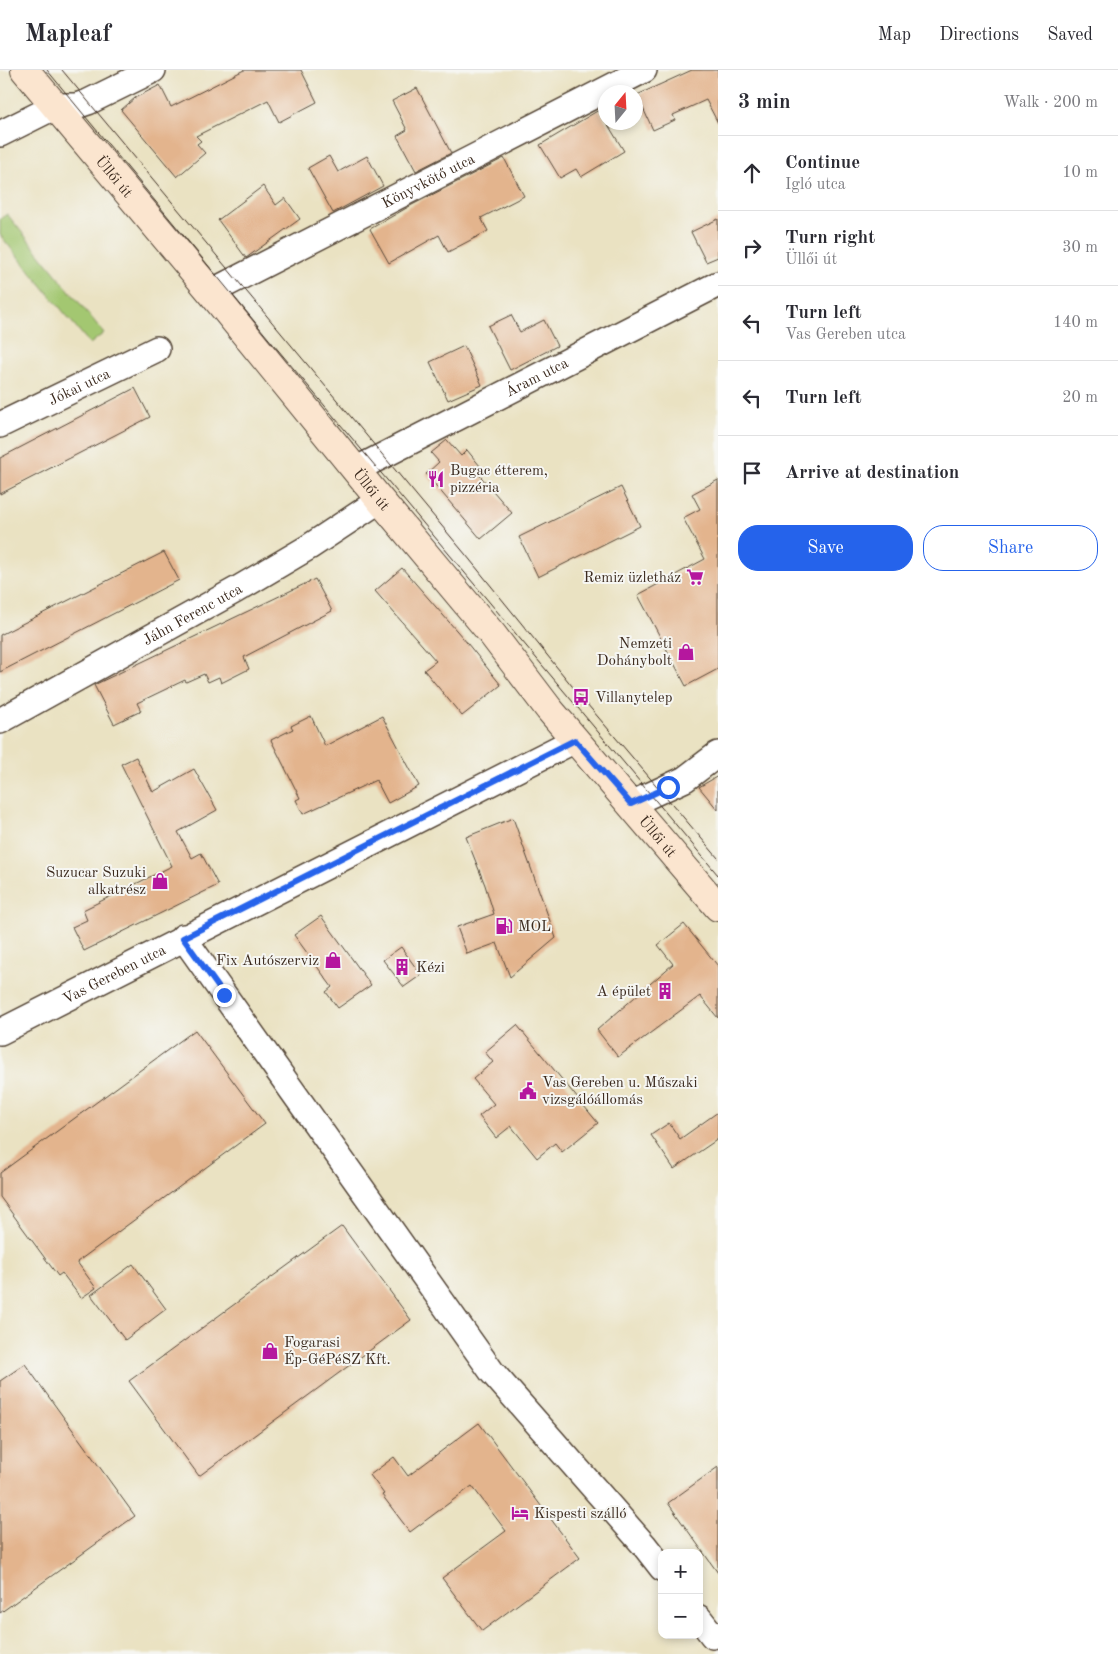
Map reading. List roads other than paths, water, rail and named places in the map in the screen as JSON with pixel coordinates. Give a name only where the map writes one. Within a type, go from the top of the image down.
[{"type":"main road","name":"Üllői út","points":[[25,70],[492,634],[575,740],[718,908]]},
{"type":"street","points":[[0,134],[56,106],[76,106],[88,102],[152,70]]},
{"type":"street","name":"Könyvkötő utca","points":[[210,292],[644,70]]},
{"type":"street","name":"Áram utca","points":[[355,470],[718,284]]},
{"type":"street","name":"Jókai utca","points":[[0,425],[158,348]]},
{"type":"street","name":"Jáhn Ferenc utca","points":[[0,721],[236,590],[309,547],[380,500]]},
{"type":"street","name":"Vas Gereben utca","points":[[0,1032],[575,740]]},
{"type":"street","points":[[631,804],[685,778],[718,754]]},
{"type":"street","points":[[183,938],[492,1372],[658,1563]]},
{"type":"tram line","points":[[47,70],[273,344],[718,875]]},
{"type":"tram line","points":[[62,70],[466,555],[581,697],[718,858]]},
{"type":"place","name":"Bugac étterem, pizzéria","points":[[436,479]]},
{"type":"place","name":"Remiz üzletház","points":[[695,577]]},
{"type":"place","name":"Nemzeti Dohánybolt","points":[[686,652]]},
{"type":"place","name":"Villanytelep","points":[[581,697]]},
{"type":"place","name":"Suzucar Suzuki alkatrész","points":[[160,881]]},
{"type":"place","name":"MOL","points":[[504,926]]},
{"type":"place","name":"Fix Autószerviz","points":[[333,960]]},
{"type":"place","name":"Kézi","points":[[402,967]]},
{"type":"place","name":"A épület","points":[[665,991]]},
{"type":"place","name":"Vas Gereben u. Műszaki vizsgálóállomás","points":[[528,1091]]},
{"type":"place","name":"Fogarasi Ép-GéPéSZ Kft.","points":[[270,1351]]},
{"type":"place","name":"Kispesti szálló","points":[[520,1513]]}]
